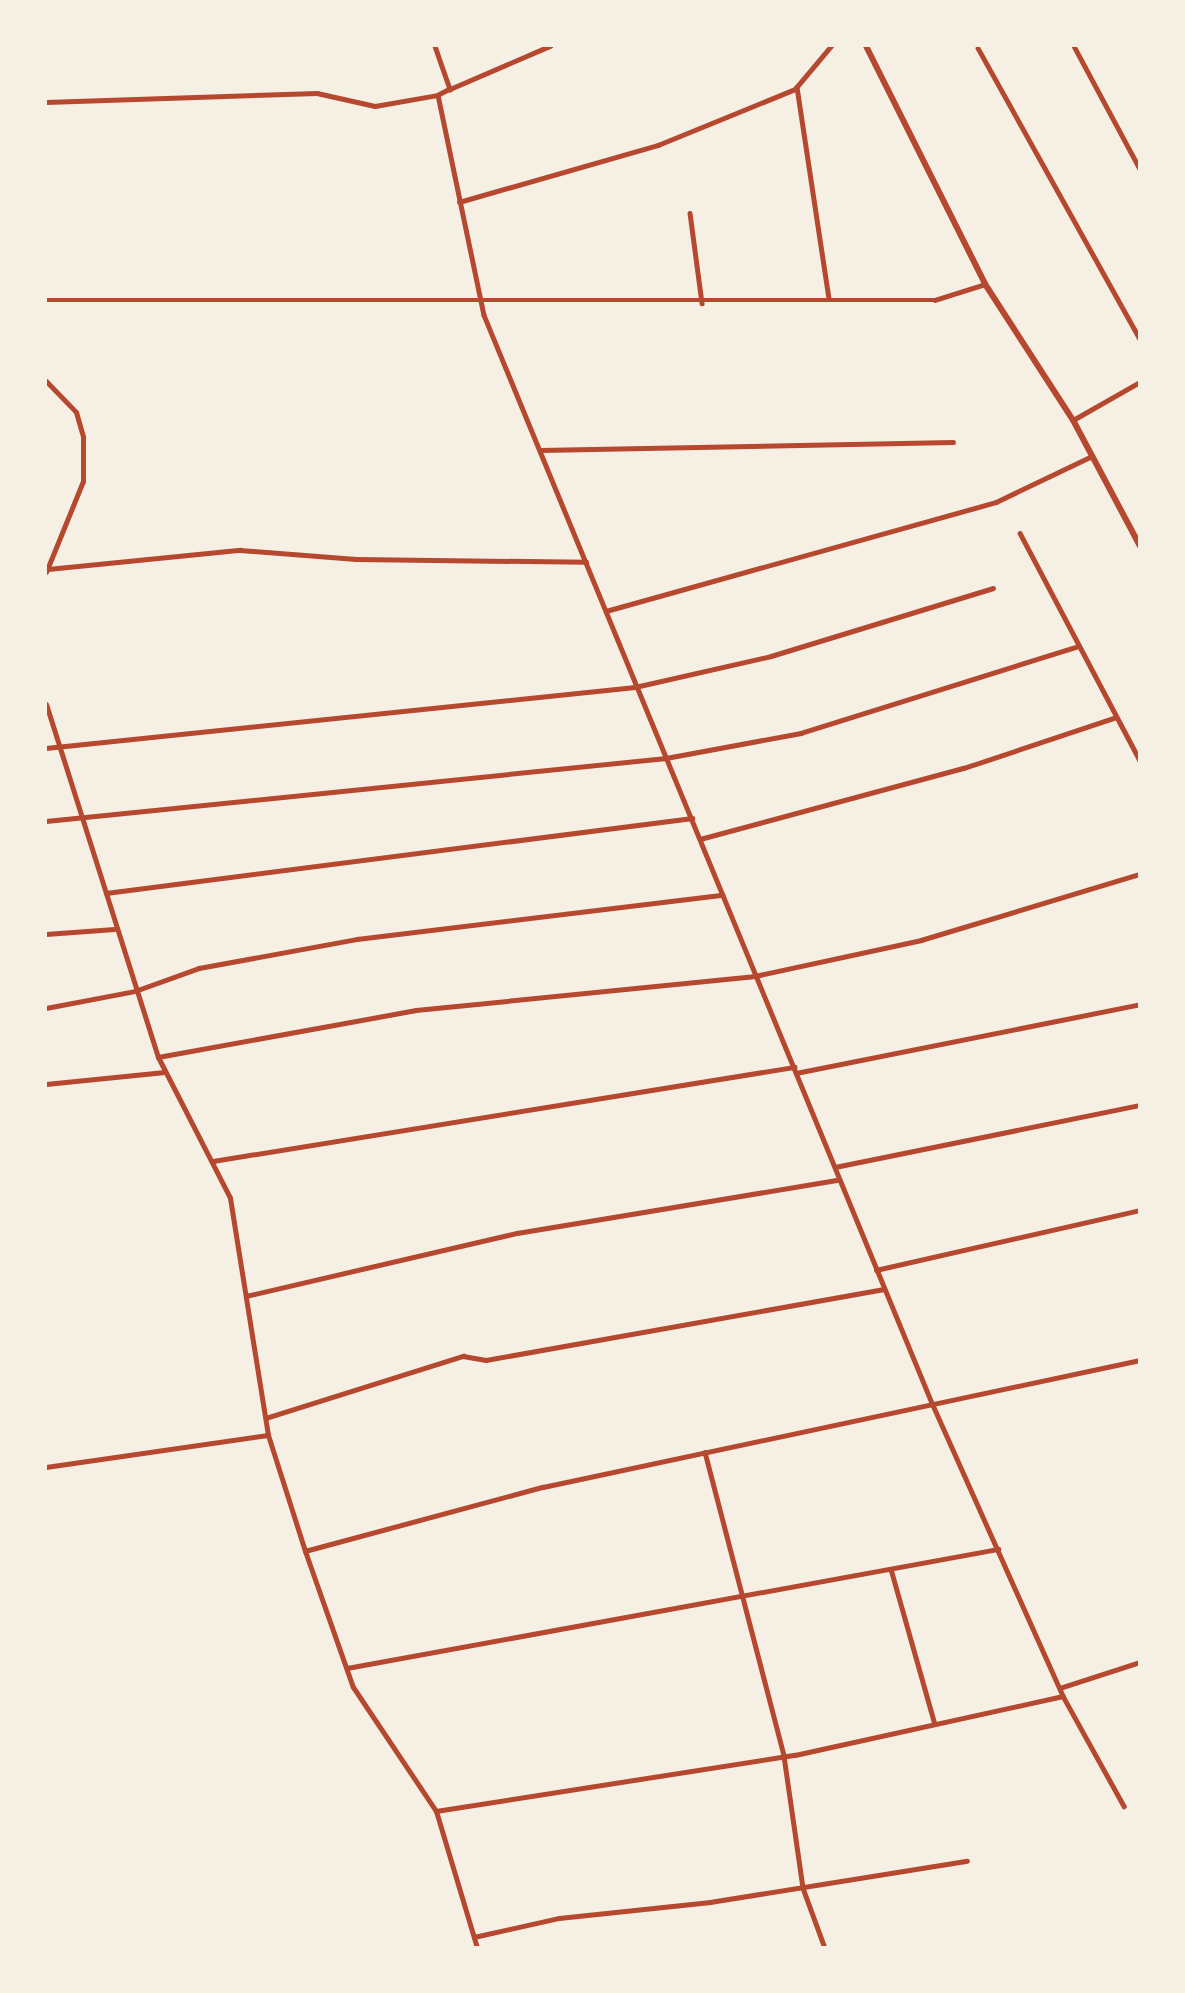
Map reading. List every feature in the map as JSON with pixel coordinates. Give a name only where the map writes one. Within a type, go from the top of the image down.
[{"type":"main road","points":[[866,46],[985,284],[1073,420],[1139,547]]},
{"type":"street","points":[[435,46],[450,89]]},
{"type":"street","points":[[46,102],[317,93],[375,106],[438,95],[550,46]]},
{"type":"street","points":[[459,202],[658,145],[797,86],[831,46]]},
{"type":"street","points":[[1074,46],[1139,169]]},
{"type":"street","points":[[978,48],[1139,339]]},
{"type":"street","points":[[797,86],[829,298]]},
{"type":"street","points":[[438,95],[481,302],[635,687],[692,818],[838,1180],[932,1403],[1063,1696],[1124,1806]]},
{"type":"street","points":[[690,213],[702,303]]},
{"type":"street","points":[[46,300],[702,303],[829,298],[934,300],[985,284]]},
{"type":"street","points":[[46,381],[76,412],[83,437],[83,481],[46,570],[240,550],[369,560],[586,562]]},
{"type":"street","points":[[1073,420],[1139,382]]},
{"type":"street","points":[[540,450],[954,442]]},
{"type":"street","points":[[606,611],[996,502],[1092,456]]},
{"type":"street","points":[[1020,533],[1139,761]]},
{"type":"street","points":[[46,748],[635,687],[771,656],[993,588]]},
{"type":"street","points":[[46,821],[84,821],[666,758],[801,733],[1079,646]]},
{"type":"street","points":[[46,704],[57,748],[84,821],[114,929],[158,1057],[230,1198],[268,1435],[304,1551],[347,1668],[436,1811],[477,1948]]},
{"type":"street","points":[[700,839],[964,768],[1116,717]]},
{"type":"street","points":[[105,893],[692,818]]},
{"type":"street","points":[[158,1057],[416,1010],[755,976],[921,940],[1139,874]]},
{"type":"street","points":[[46,1008],[135,991],[199,968],[357,939],[722,895]]},
{"type":"street","points":[[46,934],[114,929]]},
{"type":"street","points":[[213,1161],[795,1070],[1139,1004]]},
{"type":"street","points":[[46,1084],[164,1072]]},
{"type":"street","points":[[835,1167],[1139,1105]]},
{"type":"street","points":[[246,1296],[517,1233],[838,1180]]},
{"type":"street","points":[[876,1270],[1139,1210]]},
{"type":"street","points":[[266,1418],[463,1356],[484,1360],[884,1289]]},
{"type":"street","points":[[304,1551],[705,1452],[932,1403],[1065,1381],[1139,1360]]},
{"type":"street","points":[[46,1467],[268,1435]]},
{"type":"street","points":[[705,1452],[784,1756],[803,1888],[825,1948]]},
{"type":"street","points":[[347,1668],[998,1549]]},
{"type":"street","points":[[891,1569],[935,1724]]},
{"type":"street","points":[[1060,1688],[1139,1662]]},
{"type":"street","points":[[436,1811],[784,1756],[1063,1696]]},
{"type":"street","points":[[474,1937],[559,1918],[803,1888],[967,1861]]}]
